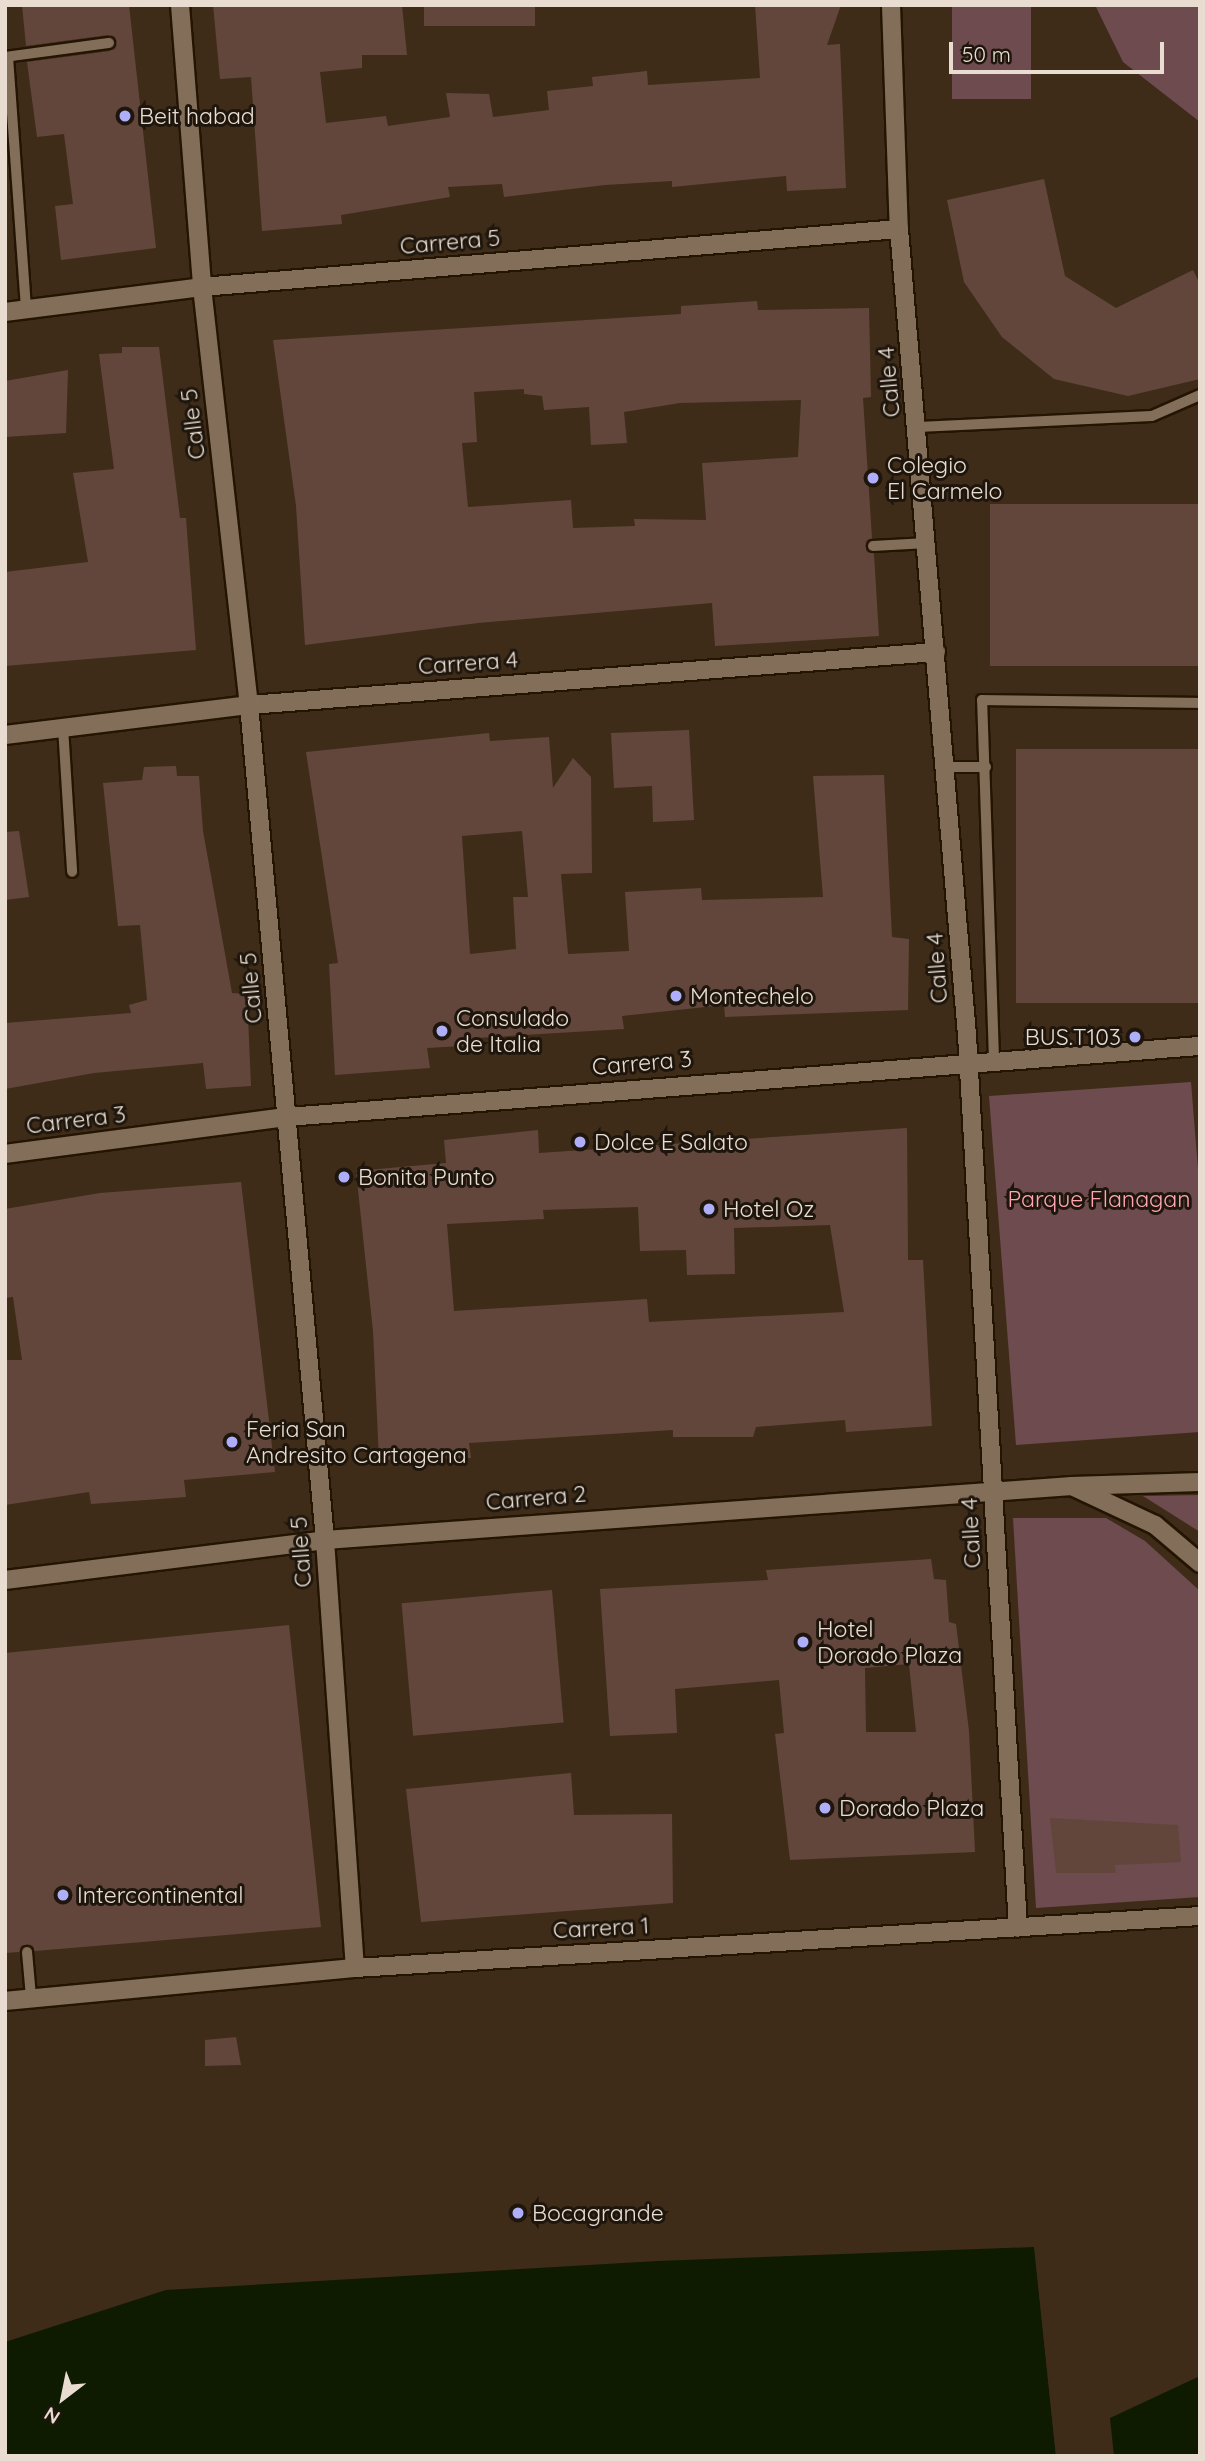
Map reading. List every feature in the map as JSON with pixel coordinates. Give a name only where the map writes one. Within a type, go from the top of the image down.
[{"type":"street","name":"Calle 5","points":[[180,5],[202,287],[249,705],[325,1540],[355,1968]]},
{"type":"street","name":"Calle 4","points":[[891,5],[899,229],[918,427],[968,1061],[1018,1928]]},
{"type":"street","name":"Carrera 5","points":[[5,312],[202,287],[899,229]]},
{"type":"street","name":"Carrera 4","points":[[5,735],[249,705],[936,652]]},
{"type":"street","name":"Carrera 3","points":[[5,1154],[287,1117],[968,1061],[1200,1046]]},
{"type":"street","name":"Carrera 2","points":[[5,1580],[325,1540],[993,1488],[1200,1482]]},
{"type":"street","name":"Carrera 2","points":[[1072,1486],[1155,1525],[1200,1563]]},
{"type":"street","name":"Carrera 1","points":[[5,2001],[355,1968],[1200,1916]]},
{"type":"lane","points":[[26,310],[7,57],[109,43]]},
{"type":"lane","points":[[918,427],[1152,416],[1200,395]]},
{"type":"lane","points":[[873,546],[927,543]]},
{"type":"lane","points":[[994,1059],[982,700],[1200,703]]},
{"type":"lane","points":[[63,727],[72,872]]},
{"type":"lane","points":[[946,767],[986,766]]},
{"type":"lane","points":[[27,1952],[31,1997]]},
{"type":"green space","points":[[952,5],[1031,5],[1031,99],[952,99]]},
{"type":"green space","points":[[1095,5],[1200,5],[1200,122],[1123,62]]},
{"type":"green space","name":"Parque Flanagan","points":[[1191,1082],[1200,1194],[1200,1432],[1016,1445],[989,1096]]},
{"type":"green space","points":[[1200,1495],[1200,1532],[1143,1496]]},
{"type":"green space","points":[[1013,1518],[1106,1518],[1145,1541],[1200,1591],[1200,1897],[1036,1908]]},
{"type":"shaded area","points":[[1034,2247],[1056,2456],[5,2456],[5,2342],[166,2290],[657,2261]]},
{"type":"shaded area","points":[[1200,2376],[1200,2456],[1114,2456],[1110,2418]]},
{"type":"pier","points":[[1034,2244],[1038,2247],[1059,2456],[1056,2456]]},
{"type":"building","points":[[22,5],[129,5],[156,248],[61,260],[55,206],[73,204],[64,134],[37,137],[27,62],[110,51],[117,41],[108,35],[26,46]]},
{"type":"building","points":[[213,5],[402,5],[407,55],[362,55],[362,68],[320,72],[326,123],[386,116],[388,126],[450,117],[446,93],[489,94],[493,117],[549,110],[547,91],[593,86],[592,77],[647,71],[648,85],[760,78],[755,5],[841,5],[827,45],[840,44],[846,188],[787,191],[786,176],[672,187],[672,181],[605,185],[504,197],[502,184],[448,187],[450,197],[341,215],[342,224],[262,231],[251,77],[220,79]]},
{"type":"building","points":[[424,5],[535,5],[535,26],[424,26]]},
{"type":"building","points":[[1044,179],[1065,276],[1116,308],[1193,270],[1200,284],[1200,379],[1128,396],[1054,379],[1002,337],[964,282],[947,200]]},
{"type":"building","points":[[757,301],[758,310],[869,308],[871,397],[863,398],[872,538],[865,546],[874,554],[879,636],[715,646],[712,603],[478,623],[305,645],[296,506],[273,340],[681,314],[681,306]],"holes":[[[524,389],[524,394],[542,396],[544,410],[589,407],[591,445],[627,443],[624,412],[680,403],[801,400],[798,457],[702,463],[706,520],[634,519],[635,526],[573,528],[571,500],[468,507],[462,443],[477,442],[474,392]]]},
{"type":"building","points":[[122,347],[159,347],[180,518],[186,518],[196,650],[5,666],[5,572],[88,562],[73,473],[114,469],[99,354],[122,353]]},
{"type":"building","points":[[68,370],[66,433],[5,437],[5,381]]},
{"type":"building","points":[[990,504],[1200,504],[1200,666],[990,666]]},
{"type":"building","points":[[689,730],[694,820],[653,822],[652,786],[614,788],[611,733]]},
{"type":"building","points":[[489,733],[490,741],[549,737],[553,788],[573,758],[591,777],[592,873],[561,874],[568,954],[629,951],[625,892],[701,888],[702,900],[823,897],[813,776],[884,775],[892,937],[909,939],[908,1010],[725,1017],[724,1005],[622,1016],[624,1029],[477,1038],[479,1045],[427,1048],[430,1068],[335,1075],[329,964],[338,963],[306,752]],"holes":[[[522,831],[528,897],[513,897],[516,949],[470,954],[462,836]]]},
{"type":"building","points":[[1016,749],[1200,749],[1200,1003],[1016,1003]]},
{"type":"building","points":[[176,766],[177,776],[199,776],[203,831],[232,993],[247,994],[251,1086],[206,1089],[203,1063],[94,1073],[5,1089],[5,1023],[131,1013],[129,1005],[147,1000],[140,925],[118,926],[103,783],[142,780],[144,767]]},
{"type":"building","points":[[19,831],[29,897],[5,900],[5,832]]},
{"type":"building","points":[[907,1128],[908,1260],[923,1260],[932,1426],[846,1432],[845,1420],[756,1427],[753,1437],[673,1437],[673,1430],[469,1443],[471,1458],[379,1460],[373,1331],[356,1171],[446,1163],[444,1140],[538,1130],[539,1153]],"holes":[[[638,1207],[640,1251],[686,1250],[687,1275],[735,1274],[734,1228],[830,1225],[844,1312],[649,1322],[647,1299],[454,1311],[447,1224],[544,1219],[543,1210]]]},
{"type":"building","points":[[241,1182],[275,1472],[184,1480],[186,1497],[91,1504],[89,1492],[5,1505],[5,1360],[22,1360],[13,1297],[5,1298],[5,1209],[100,1193]]},
{"type":"building","points":[[931,1559],[934,1579],[946,1580],[949,1622],[956,1624],[969,1731],[975,1852],[790,1860],[775,1734],[784,1733],[779,1680],[675,1689],[677,1733],[610,1736],[600,1589],[768,1580],[766,1570]],"holes":[[[909,1664],[916,1732],[866,1732],[865,1668]]]},
{"type":"building","points":[[552,1590],[564,1722],[413,1736],[402,1603]]},
{"type":"building","points":[[289,1625],[321,1927],[35,1951],[27,1944],[19,1952],[5,1953],[5,1653]]},
{"type":"building","points":[[571,1773],[574,1815],[672,1814],[673,1903],[421,1922],[406,1789]]},
{"type":"building","points":[[1050,1818],[1178,1825],[1181,1862],[1115,1865],[1116,1873],[1056,1873]]},
{"type":"building","points":[[236,2037],[241,2065],[205,2066],[205,2040]]},
{"type":"place","name":"Beit habad","points":[[125,116]]},
{"type":"place","name":"Colegio El Carmelo","points":[[873,478]]},
{"type":"place","name":"Montechelo","points":[[676,996]]},
{"type":"place","name":"Consulado de Italia","points":[[442,1031]]},
{"type":"place","name":"BUS.T103","points":[[1135,1037]]},
{"type":"place","name":"Dolce E Salato","points":[[580,1142]]},
{"type":"place","name":"Bonita Punto","points":[[344,1177]]},
{"type":"place","name":"Hotel Oz","points":[[709,1209]]},
{"type":"place","name":"Feria San Andresito Cartagena","points":[[232,1442]]},
{"type":"place","name":"Hotel Dorado Plaza","points":[[803,1642]]},
{"type":"place","name":"Dorado Plaza","points":[[825,1808]]},
{"type":"place","name":"Intercontinental","points":[[63,1895]]},
{"type":"place","name":"Bocagrande","points":[[518,2213]]}]
